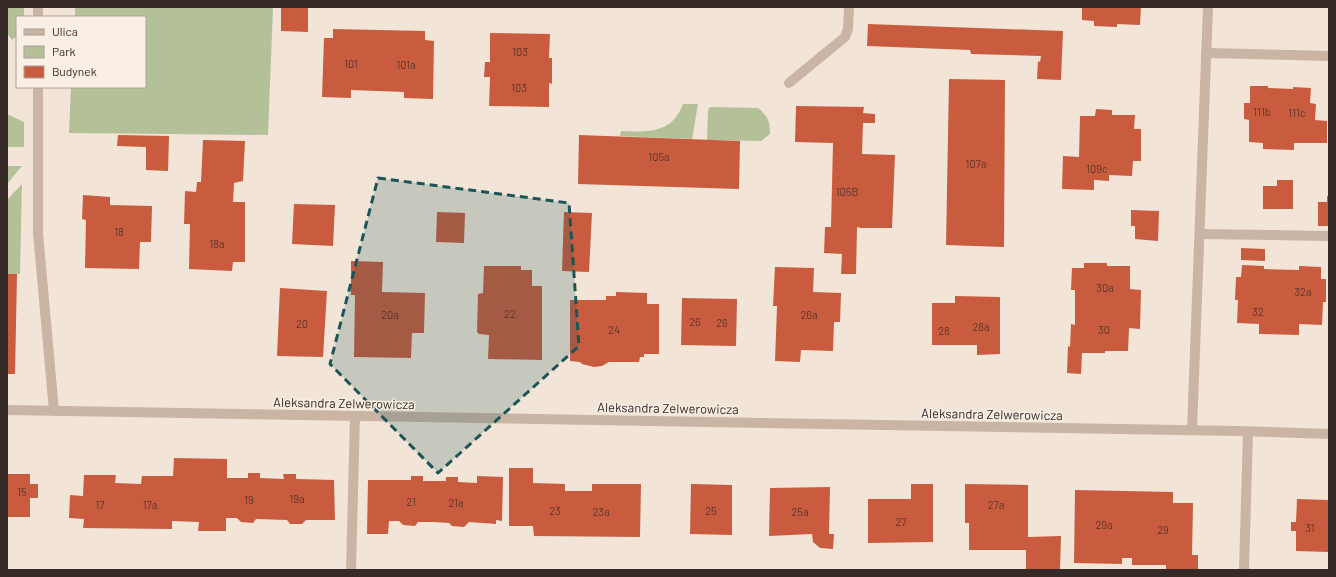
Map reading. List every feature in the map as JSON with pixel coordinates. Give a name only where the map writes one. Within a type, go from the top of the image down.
[{"type":"street","points":[[789,83],[846,37],[849,7]]},
{"type":"street","points":[[1192,430],[1208,7]]},
{"type":"street","points":[[1206,53],[1329,56]]},
{"type":"street","points":[[38,88],[38,233],[54,411]]},
{"type":"street","points":[[1200,234],[1329,236]]},
{"type":"street","name":"Aleksandra Zelwerowicza","points":[[7,410],[1192,430],[1329,434]]},
{"type":"street","points":[[352,570],[356,416]]},
{"type":"street","points":[[1244,570],[1248,432]]},
{"type":"highlighted area","points":[[378,178],[569,203],[579,346],[438,473],[330,364]]},
{"type":"green space","points":[[7,7],[24,7],[24,16],[16,16],[16,37],[12,40],[7,33]]},
{"type":"green space","points":[[75,7],[273,7],[268,135],[69,133],[71,88],[146,88],[146,16],[75,16]]},
{"type":"green space","points":[[683,104],[698,104],[692,139],[620,136],[621,131],[649,131],[665,126],[678,114]]},
{"type":"green space","points":[[710,107],[758,108],[768,120],[770,134],[761,141],[707,140],[708,110]]},
{"type":"green space","points":[[7,114],[24,122],[24,147],[7,147]]},
{"type":"green space","points":[[7,166],[22,166],[7,184]]},
{"type":"green space","points":[[22,184],[20,274],[7,274],[7,200]]},
{"type":"building","points":[[281,7],[308,7],[308,32],[281,31]]},
{"type":"building","points":[[1082,7],[1141,7],[1140,25],[1117,24],[1117,27],[1094,26],[1094,21],[1082,20]]},
{"type":"building","points":[[868,24],[1063,31],[1061,80],[1037,79],[1038,61],[1040,62],[1041,56],[971,54],[970,50],[867,46]]},
{"type":"building","points":[[333,29],[425,31],[425,40],[434,41],[433,99],[404,98],[404,92],[351,90],[351,98],[322,97],[324,38],[333,38]]},
{"type":"building","points":[[490,33],[550,34],[549,58],[552,58],[552,84],[549,83],[549,107],[489,106],[490,77],[484,77],[485,62],[490,62]]},
{"type":"building","points":[[949,79],[1005,80],[1004,247],[946,245]]},
{"type":"building","points":[[1250,86],[1268,86],[1268,88],[1293,89],[1293,87],[1311,88],[1310,103],[1316,104],[1315,120],[1327,121],[1327,143],[1294,143],[1294,150],[1263,149],[1263,143],[1249,142],[1249,120],[1244,119],[1244,103],[1250,103]]},
{"type":"building","points":[[796,106],[864,107],[863,113],[875,114],[875,123],[863,123],[862,154],[895,155],[892,228],[857,227],[856,274],[841,274],[842,254],[824,253],[825,227],[831,227],[833,143],[795,142]]},
{"type":"building","points":[[1096,109],[1112,110],[1112,115],[1135,115],[1134,129],[1141,129],[1141,161],[1133,161],[1132,176],[1109,175],[1109,181],[1094,180],[1094,190],[1062,189],[1063,156],[1079,157],[1080,116],[1095,116]]},
{"type":"building","points":[[118,135],[169,136],[168,171],[146,170],[146,147],[117,146]]},
{"type":"building","points":[[579,135],[740,141],[739,189],[578,184]]},
{"type":"building","points":[[203,140],[245,141],[243,181],[234,183],[233,202],[245,202],[245,262],[233,262],[232,271],[189,269],[190,224],[184,224],[185,191],[196,192],[197,182],[201,182]]},
{"type":"building","points":[[1277,180],[1293,180],[1293,209],[1263,209],[1263,186],[1277,186]]},
{"type":"building","points":[[83,195],[110,197],[110,205],[152,206],[151,242],[140,242],[139,269],[85,268],[86,220],[82,219]]},
{"type":"building","points":[[1327,196],[1329,196],[1329,226],[1318,226],[1318,202],[1327,202]]},
{"type":"building","points":[[294,204],[335,205],[333,246],[292,244]]},
{"type":"building","points":[[1131,210],[1159,211],[1158,241],[1135,239],[1135,226],[1131,226]]},
{"type":"building","points":[[437,212],[465,213],[464,243],[436,242]]},
{"type":"building","points":[[564,212],[592,213],[589,272],[562,271]]},
{"type":"building","points":[[1241,248],[1265,249],[1265,261],[1241,260]]},
{"type":"building","points":[[351,261],[383,262],[382,292],[425,293],[424,333],[412,333],[411,358],[354,357],[355,295],[351,295]]},
{"type":"building","points":[[1084,263],[1107,263],[1107,266],[1130,266],[1130,289],[1141,290],[1140,329],[1129,328],[1128,351],[1082,353],[1081,374],[1067,373],[1068,346],[1070,347],[1071,324],[1075,325],[1075,290],[1071,290],[1072,268],[1084,268]]},
{"type":"building","points":[[1242,265],[1264,266],[1264,269],[1299,270],[1299,266],[1321,267],[1321,279],[1326,279],[1326,302],[1323,302],[1322,325],[1299,324],[1299,335],[1259,334],[1259,324],[1237,323],[1238,300],[1235,300],[1236,277],[1241,277]]},
{"type":"building","points":[[484,266],[521,266],[521,270],[532,270],[532,286],[542,286],[542,360],[488,359],[489,335],[479,334],[477,332],[478,294],[483,293]]},
{"type":"building","points":[[775,267],[814,268],[813,292],[841,293],[840,322],[834,322],[833,351],[801,350],[800,362],[775,361],[777,306],[773,306]]},
{"type":"building","points":[[7,274],[17,274],[15,374],[7,374]]},
{"type":"building","points":[[280,288],[327,291],[323,357],[277,356]]},
{"type":"building","points":[[616,292],[647,293],[647,304],[659,304],[659,354],[644,354],[644,357],[640,357],[639,362],[609,362],[602,366],[594,367],[582,364],[580,362],[570,361],[570,300],[606,300],[606,296],[616,296]]},
{"type":"building","points":[[955,296],[1000,297],[1000,354],[977,355],[977,345],[932,345],[932,303],[955,303]]},
{"type":"building","points":[[682,298],[737,299],[736,346],[681,345]]},
{"type":"building","points":[[174,458],[227,459],[227,478],[248,478],[248,473],[260,473],[260,478],[284,479],[283,474],[296,474],[296,479],[334,480],[335,520],[306,520],[302,524],[290,524],[287,520],[256,519],[253,523],[241,522],[237,518],[226,518],[226,531],[198,531],[199,522],[172,521],[172,529],[83,528],[84,519],[69,518],[70,495],[83,496],[84,475],[116,475],[115,483],[141,484],[142,476],[173,476]]},
{"type":"building","points":[[509,468],[533,468],[533,483],[565,484],[565,491],[592,491],[592,484],[641,484],[640,537],[534,536],[533,526],[509,526]]},
{"type":"building","points":[[7,474],[30,474],[30,484],[38,484],[38,498],[30,498],[30,517],[7,517]]},
{"type":"building","points":[[411,476],[423,476],[423,481],[446,481],[446,477],[458,477],[458,482],[477,483],[477,476],[503,477],[502,521],[496,520],[496,524],[469,522],[464,527],[452,526],[449,523],[434,522],[418,522],[415,526],[403,525],[399,521],[389,521],[388,534],[367,534],[368,480],[411,480]]},
{"type":"building","points":[[691,484],[732,485],[732,535],[690,534]]},
{"type":"building","points":[[911,484],[933,484],[933,542],[868,543],[868,499],[911,499]]},
{"type":"building","points":[[965,484],[1028,485],[1028,537],[1061,536],[1060,570],[1026,570],[1026,550],[969,550],[969,523],[965,523]]},
{"type":"building","points":[[830,487],[829,534],[834,534],[833,549],[820,548],[813,542],[812,534],[769,536],[770,488]]},
{"type":"building","points":[[1075,490],[1173,492],[1173,503],[1193,503],[1192,555],[1198,555],[1198,570],[1166,570],[1166,565],[1132,565],[1132,558],[1122,558],[1122,564],[1074,563]]},
{"type":"building","points":[[1297,499],[1329,500],[1329,552],[1296,551],[1296,531],[1291,531],[1291,522],[1296,522]]}]
